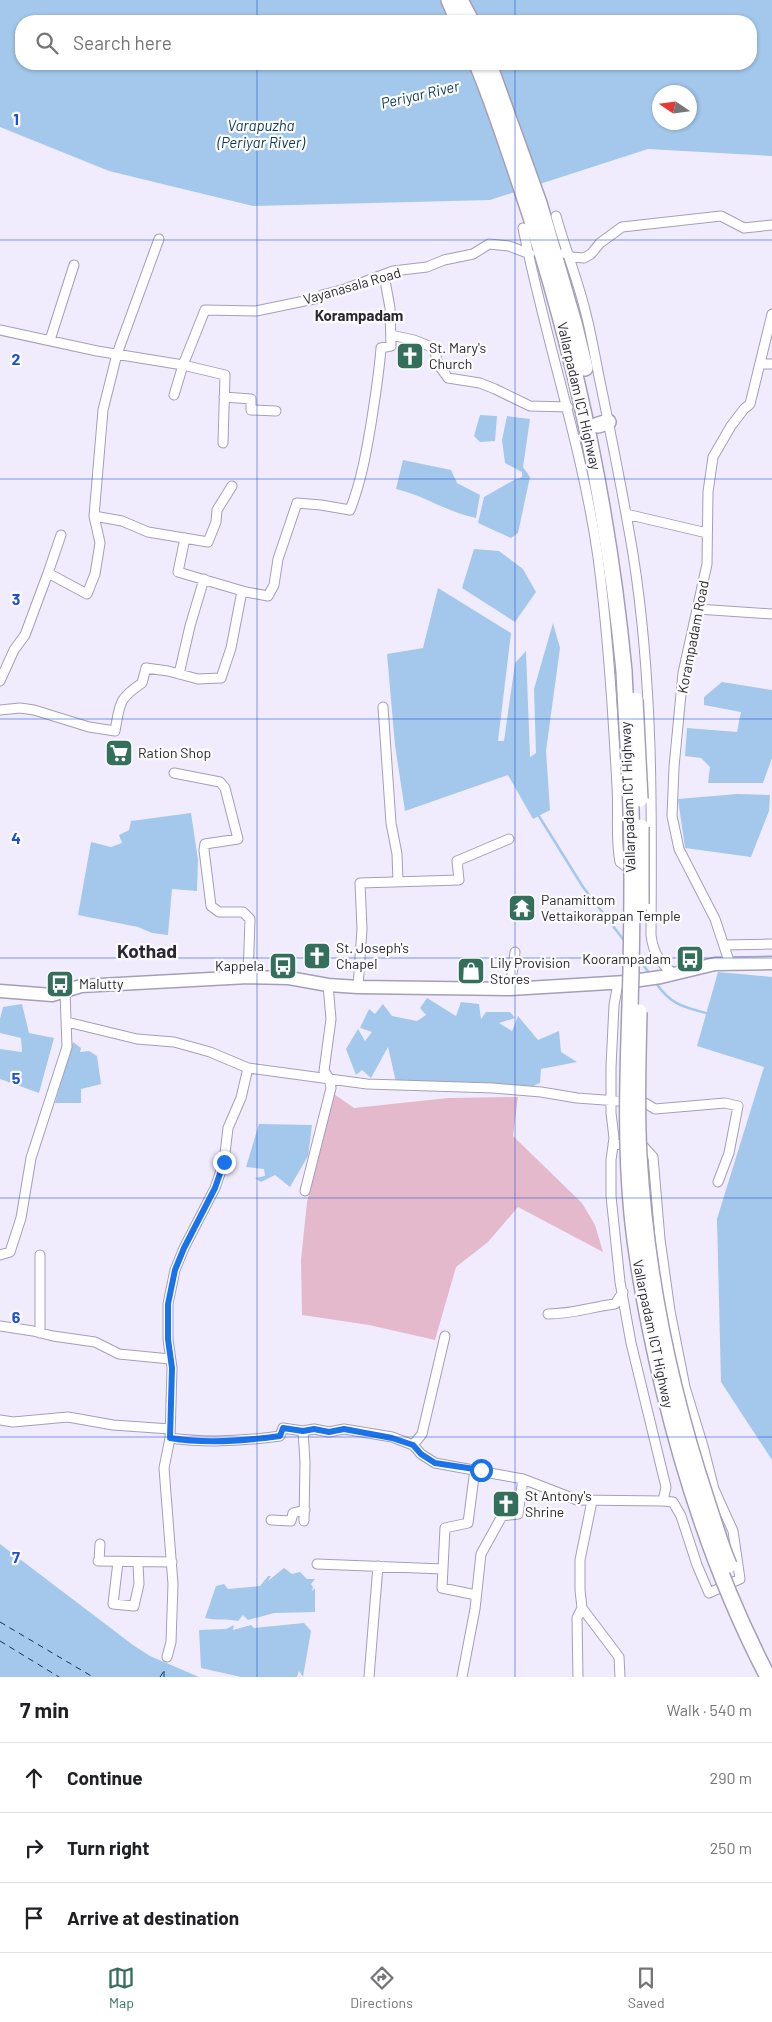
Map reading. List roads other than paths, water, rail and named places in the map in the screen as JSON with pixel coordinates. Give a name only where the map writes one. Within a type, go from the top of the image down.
[{"type":"highway","points":[[448,0],[455,15]]},
{"type":"highway","points":[[460,0],[468,15]]},
{"type":"highway","name":"Vallarpadam ICT Highway","points":[[478,70],[533,204],[564,327],[574,410],[609,546],[629,670],[631,812],[627,1113],[632,1212],[638,1267],[651,1337],[678,1448],[693,1496],[727,1588],[768,1677]]},
{"type":"highway","name":"Vallarpadam ICT Highway","points":[[492,70],[533,204],[574,323],[603,424],[618,540],[640,769],[642,858],[638,1080],[639,1155],[650,1259],[663,1336],[689,1446],[725,1555],[751,1619],[772,1662]]},
{"type":"main road","points":[[0,991],[52,995],[81,986],[248,977],[289,978],[328,985],[358,987],[510,989],[622,982],[667,976],[715,964],[772,963]]},
{"type":"street","points":[[556,216],[562,252],[585,309],[603,424],[626,514],[633,555],[649,716],[652,946],[667,976]]},
{"type":"street","points":[[562,252],[572,257],[584,258],[591,254],[600,243],[622,227],[721,216],[744,228],[772,224]]},
{"type":"street","points":[[523,228],[574,410],[598,556],[618,789],[617,846],[620,862],[634,873],[651,876]]},
{"type":"street","points":[[48,573],[87,594],[95,574],[100,543],[94,516],[103,410],[117,354],[159,239]]},
{"type":"street","name":"Vayanasala Road","points":[[183,365],[205,310],[256,311],[320,298],[322,295],[393,271],[427,268],[444,260],[473,254],[489,244],[509,246],[529,254]]},
{"type":"street","points":[[50,340],[74,265]]},
{"type":"street","points":[[186,538],[178,572],[242,591],[268,596],[274,585],[278,558],[296,503],[321,504],[350,510],[359,487],[367,451],[381,348],[391,346],[390,308],[384,275]]},
{"type":"street","name":"Korampadam Road","points":[[730,964],[715,919],[679,849],[672,816],[674,767],[683,673],[707,564],[708,492],[713,457],[731,426],[750,404],[772,314]]},
{"type":"street","points":[[0,330],[117,354],[183,365],[225,375],[223,443]]},
{"type":"street","points":[[390,335],[414,340],[434,348],[438,364],[448,378],[496,389],[530,406],[574,410]]},
{"type":"street","points":[[760,364],[772,364]]},
{"type":"street","points":[[174,395],[183,365]]},
{"type":"street","points":[[224,397],[251,399],[251,410],[276,410]]},
{"type":"street","points":[[94,516],[122,520],[148,532],[208,542],[216,522],[218,510],[232,486]]},
{"type":"street","points":[[626,514],[707,533]]},
{"type":"street","points":[[0,681],[14,650],[25,635],[61,535]]},
{"type":"street","points":[[179,674],[190,626],[204,579]]},
{"type":"street","points":[[0,710],[20,708],[34,710],[89,727],[115,731],[119,706],[126,695],[142,683],[146,668],[198,679],[221,678],[231,648],[242,591]]},
{"type":"street","points":[[697,609],[772,614]]},
{"type":"street","points":[[383,707],[391,823],[397,854],[398,880]]},
{"type":"street","points":[[174,772],[220,782],[225,788],[238,839],[205,844],[207,888],[211,906],[218,912],[243,912],[250,919],[248,977]]},
{"type":"street","points":[[358,987],[362,929],[360,883],[398,880],[459,880],[457,861],[509,839]]},
{"type":"street","points":[[724,945],[772,944]]},
{"type":"street","points":[[510,989],[515,952]]},
{"type":"street","points":[[622,982],[612,1024],[611,1101],[613,1144],[611,1196],[631,1342],[666,1487],[663,1501]]},
{"type":"street","points":[[305,1191],[331,1088],[329,1078],[324,1071],[331,1019],[328,985]]},
{"type":"street","points":[[0,1255],[10,1252],[21,1218],[31,1158],[67,1047],[65,992]]},
{"type":"street","points":[[67,1022],[137,1039],[174,1042],[210,1052],[248,1068],[367,1084],[493,1088],[645,1103],[655,1109],[725,1103],[738,1106],[729,1153],[718,1182]]},
{"type":"street","points":[[167,1657],[171,1642],[172,1562],[164,1468],[170,1433],[168,1304],[175,1270],[215,1188],[221,1171],[224,1162],[228,1128],[241,1098],[248,1068]]},
{"type":"street","points":[[0,1420],[13,1422],[68,1417],[170,1433],[189,1441],[261,1439],[280,1436],[283,1428],[303,1431],[314,1429],[329,1432],[344,1429],[392,1438],[413,1445],[421,1454],[435,1463],[522,1479],[577,1500],[673,1502],[681,1516],[697,1565],[709,1593],[740,1579],[733,1531],[714,1489],[685,1387],[670,1311],[660,1239],[653,1157],[643,1146],[613,1144]]},
{"type":"street","points":[[40,1255],[40,1332]]},
{"type":"street","points":[[548,1314],[568,1314],[595,1306],[615,1304],[623,1292]]},
{"type":"street","points":[[0,1326],[95,1342],[119,1354],[170,1359]]},
{"type":"street","points":[[413,1445],[422,1434],[445,1336]]},
{"type":"street","points":[[303,1431],[305,1462],[304,1521]]},
{"type":"street","points":[[475,1469],[468,1523],[444,1528],[442,1588],[476,1595]]},
{"type":"street","points":[[462,1677],[481,1554],[502,1516],[518,1514],[522,1479]]},
{"type":"street","points":[[578,1677],[578,1618],[582,1608],[580,1560],[592,1501]]},
{"type":"street","points":[[677,1510],[720,1502]]},
{"type":"street","points":[[271,1520],[291,1521],[293,1513],[304,1510]]},
{"type":"street","points":[[100,1544],[98,1561],[172,1562]]},
{"type":"street","points":[[118,1562],[113,1604],[134,1606],[139,1584],[138,1563]]},
{"type":"street","points":[[317,1564],[443,1569]]},
{"type":"street","points":[[370,1677],[378,1566]]},
{"type":"street","points":[[582,1608],[618,1656],[620,1677]]},
{"type":"water","name":"Varapuzha (Periyar River)","points":[[0,0],[772,0],[772,156],[648,149],[490,200],[253,206],[109,171],[0,127]]},
{"type":"water","points":[[480,415],[497,416],[495,441],[480,442],[474,436]]},
{"type":"water","points":[[507,416],[530,419],[523,467],[530,477],[518,533],[511,538],[478,523],[484,497],[522,477],[522,472],[505,463],[502,440]]},
{"type":"water","points":[[403,460],[451,470],[457,483],[480,495],[476,518],[455,512],[396,489]]},
{"type":"water","points":[[474,549],[499,551],[523,569],[536,592],[515,622],[462,588]]},
{"type":"water","points":[[438,588],[511,633],[498,741],[504,741],[515,663],[526,651],[530,757],[536,753],[534,689],[553,623],[560,648],[546,751],[550,810],[533,819],[508,775],[405,811],[395,745],[387,654],[423,648]]},
{"type":"water","points":[[722,682],[772,690],[772,758],[763,783],[708,783],[710,767],[701,758],[685,756],[687,728],[737,732],[741,712],[704,705],[704,697]]},
{"type":"water","points":[[737,794],[770,795],[769,811],[751,857],[685,848],[678,799]]},
{"type":"water","points":[[191,813],[198,860],[197,891],[172,889],[168,935],[152,933],[138,927],[78,915],[91,842],[111,847],[122,843],[119,835],[129,830],[131,821]]},
{"type":"water","points":[[718,972],[772,977],[772,1460],[721,1382],[717,1219],[764,1067],[697,1046]]},
{"type":"water","points":[[427,998],[456,1016],[461,1002],[479,1004],[481,1019],[486,1012],[510,1012],[515,1018],[499,1023],[512,1031],[518,1016],[538,1040],[559,1031],[561,1052],[577,1062],[541,1069],[540,1083],[526,1089],[396,1082],[388,1047],[371,1078],[362,1070],[356,1075],[346,1049],[358,1029],[365,1041],[372,1032],[360,1028],[369,1009],[375,1014],[383,1004],[392,1016],[417,1021],[426,1015],[420,1008]]},
{"type":"water","points":[[22,1004],[29,1033],[54,1038],[39,1093],[0,1079],[0,1049],[22,1052],[21,1038],[0,1033],[0,1019],[3,1007]]},
{"type":"water","points":[[73,1042],[81,1048],[80,1052],[89,1051],[97,1056],[101,1084],[81,1089],[81,1103],[55,1103]]},
{"type":"water","points":[[259,1124],[312,1125],[308,1156],[290,1187],[275,1175],[261,1182],[255,1178],[265,1176],[264,1169],[246,1167]]},
{"type":"water","points":[[0,1544],[133,1645],[150,1656],[199,1677],[0,1677]]},
{"type":"water","points":[[284,1568],[292,1574],[300,1572],[307,1579],[315,1579],[311,1584],[313,1587],[312,1591],[315,1588],[315,1612],[274,1613],[248,1620],[243,1615],[238,1621],[205,1618],[216,1586],[224,1584],[228,1589],[260,1586],[268,1576],[271,1576],[268,1581]]},
{"type":"water","points":[[304,1623],[311,1631],[303,1677],[299,1671],[297,1677],[241,1677],[201,1668],[199,1630],[226,1629],[234,1625],[233,1630],[251,1625],[254,1628]]},
{"type":"waterway","points":[[537,813],[583,887],[626,943]]},
{"type":"waterway","points":[[637,957],[650,974]]},
{"type":"waterway","points":[[656,983],[666,996],[678,1004],[706,1013]]},
{"type":"place","name":"St. Mary's Church","points":[[410,356]]},
{"type":"place","name":"Ration Shop","points":[[119,753]]},
{"type":"place","name":"Panamittom Vettaikorappan Temple","points":[[522,908]]},
{"type":"place","name":"St. Joseph's Chapel","points":[[317,956]]},
{"type":"place","name":"Koorampadam","points":[[690,959]]},
{"type":"place","name":"Kappela","points":[[283,966]]},
{"type":"place","name":"Lily Provision Stores","points":[[471,971]]},
{"type":"place","name":"Malutty","points":[[60,984]]},
{"type":"place","name":"St Antony's Shrine","points":[[506,1504]]},
{"type":"district","name":"Korampadam","points":[[359,316]]},
{"type":"district","name":"Kothad","points":[[147,951]]},
{"type":"water label","name":"Periyar River","points":[[420,95]]}]
